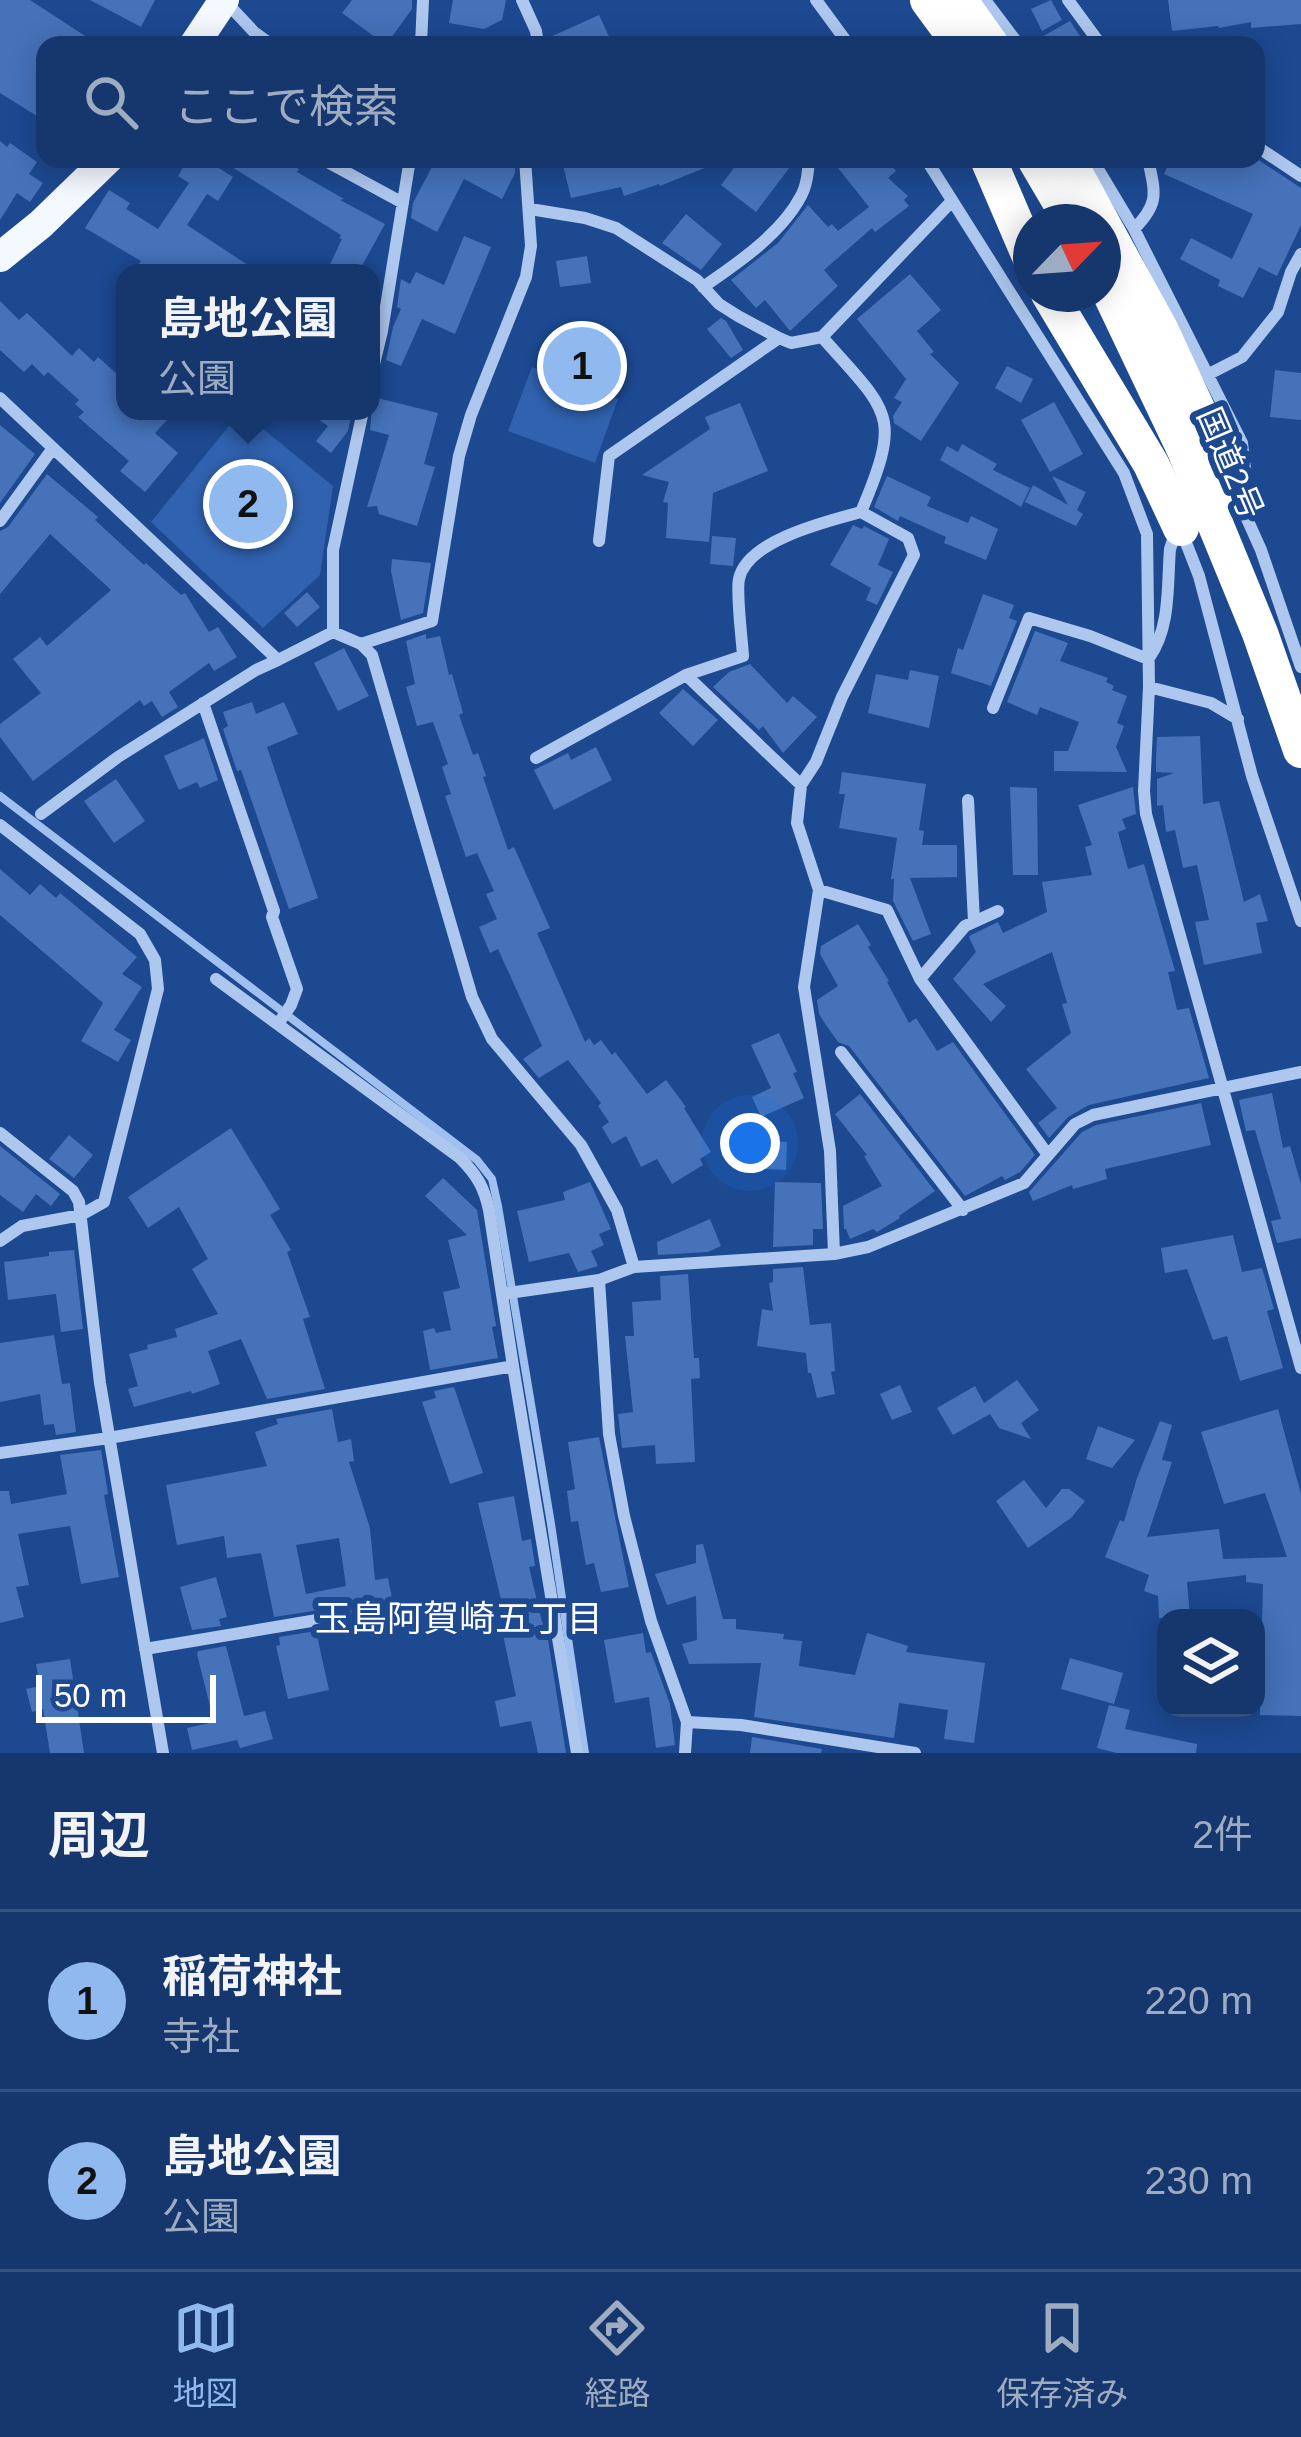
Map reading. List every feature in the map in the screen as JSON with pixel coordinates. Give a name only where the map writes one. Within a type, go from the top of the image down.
[{"type":"highway","points":[[910,0],[924,36]]},
{"type":"highway","points":[[928,0],[954,36]]},
{"type":"highway","points":[[959,0],[985,36]]},
{"type":"highway","points":[[992,168],[1013,217]]},
{"type":"highway","points":[[1040,168],[1061,204]]},
{"type":"highway","points":[[1072,168],[1161,331],[1235,491]]},
{"type":"highway","points":[[1060,312],[1142,447],[1180,528]]},
{"type":"highway","name":"国道2号","points":[[1119,312],[1184,448],[1260,633],[1301,750]]},
{"type":"main road","points":[[200,36],[224,0]]},
{"type":"main road","points":[[0,257],[99,168]]},
{"type":"street","points":[[224,0],[260,36]]},
{"type":"street","points":[[421,36],[423,0]]},
{"type":"street","points":[[522,0],[537,36]]},
{"type":"street","points":[[816,0],[842,36]]},
{"type":"street","points":[[986,0],[1012,36]]},
{"type":"street","points":[[1068,0],[1094,36]]},
{"type":"street","points":[[1265,152],[1301,176]]},
{"type":"street","points":[[339,168],[403,203]]},
{"type":"street","points":[[380,339],[409,168]]},
{"type":"street","points":[[361,644],[432,622],[459,456],[526,277],[530,246],[527,168]]},
{"type":"street","points":[[703,287],[761,242],[791,211],[803,194],[807,168]]},
{"type":"street","points":[[932,168],[1124,473],[1147,534],[1146,814],[1301,1369]]},
{"type":"street","points":[[1098,168],[1209,374],[1242,443],[1245,469],[1235,491],[1174,536],[1165,626],[1148,659]]},
{"type":"street","points":[[1134,229],[1150,213],[1154,192],[1150,168]]},
{"type":"street","points":[[530,209],[616,228],[697,280],[719,304],[791,343],[822,337],[952,201]]},
{"type":"street","points":[[1209,374],[1242,357],[1278,312],[1301,254]]},
{"type":"street","points":[[822,337],[875,398],[885,418],[881,465],[861,512]]},
{"type":"street","points":[[599,542],[609,456],[778,338]]},
{"type":"street","points":[[0,398],[278,659]]},
{"type":"street","points":[[333,632],[332,550],[361,420]]},
{"type":"street","points":[[0,521],[53,448]]},
{"type":"street","points":[[1235,491],[1261,550],[1301,667]]},
{"type":"street","points":[[536,758],[686,675],[742,656],[739,577],[755,552],[810,525],[861,512],[908,538],[914,555],[801,785],[797,823],[819,890],[804,987],[830,1150],[834,1254]]},
{"type":"street","points":[[1180,528],[1199,576],[1252,776],[1301,922]]},
{"type":"street","points":[[993,708],[1029,617],[1148,659]]},
{"type":"street","points":[[41,814],[118,757],[278,659],[333,632],[361,644],[380,672],[405,776],[472,998],[492,1039],[581,1145],[616,1210],[634,1268]]},
{"type":"street","points":[[686,675],[801,785]]},
{"type":"street","points":[[1149,687],[1211,703],[1239,720]]},
{"type":"street","points":[[203,703],[297,989],[282,1018]]},
{"type":"street","points":[[968,800],[974,922]]},
{"type":"street","points":[[0,825],[140,934],[155,960],[158,989],[104,1202],[81,1215],[22,1226],[0,1241]]},
{"type":"street","points":[[819,890],[887,910],[920,979],[1048,1155]]},
{"type":"street","points":[[920,979],[965,926],[998,910]]},
{"type":"street","points":[[216,979],[282,1018],[476,1173],[484,1187],[509,1293],[513,1366],[577,1753]]},
{"type":"street","points":[[841,1052],[963,1210]]},
{"type":"street","points":[[509,1293],[598,1280],[634,1268],[834,1254],[868,1247],[1024,1183],[1075,1124],[1093,1115],[1301,1072]]},
{"type":"street","points":[[0,1132],[73,1191],[81,1215],[109,1438],[163,1753]]},
{"type":"street","points":[[598,1280],[609,1434],[624,1516],[651,1622],[687,1722],[685,1753]]},
{"type":"street","points":[[0,1453],[513,1366]]},
{"type":"street","points":[[145,1648],[323,1618]]},
{"type":"street","points":[[687,1722],[741,1725],[915,1753]]},
{"type":"shaded area","points":[[532,367],[618,399],[595,463],[508,431]]},
{"type":"shaded area","points":[[234,420],[252,420],[333,486],[320,575],[263,628],[151,522]]},
{"type":"building","points":[[0,0],[30,0],[85,36],[36,36],[36,115],[0,93]]},
{"type":"building","points":[[90,0],[155,0],[141,27]]},
{"type":"building","points":[[352,0],[412,0],[412,9],[392,36],[374,36],[342,13]]},
{"type":"building","points":[[453,0],[506,0],[502,20],[484,29],[449,23]]},
{"type":"building","points":[[1051,0],[1062,20],[1042,31],[1031,9]]},
{"type":"building","points":[[1168,0],[1301,0],[1301,24],[1251,28],[1251,22],[1172,31]]},
{"type":"building","points":[[599,15],[609,36],[552,36]]},
{"type":"building","points":[[1070,21],[1080,36],[1043,36]]},
{"type":"building","points":[[0,141],[36,161],[29,174],[43,183],[30,202],[17,193],[0,220]]},
{"type":"building","points":[[1265,164],[1301,188],[1301,225],[1277,276],[1259,267],[1243,298],[1180,259],[1191,238],[1232,259],[1253,214],[1164,174],[1167,168],[1265,168]]},
{"type":"building","points":[[183,168],[218,168],[233,177],[218,201],[207,194],[187,225],[246,264],[139,264],[141,261],[85,228],[109,190],[130,203],[126,209],[158,229],[189,183],[178,176]]},
{"type":"building","points":[[233,168],[297,168],[344,199],[340,200],[385,224],[363,264],[330,264],[341,235]]},
{"type":"building","points":[[431,168],[515,168],[502,199],[464,179],[437,232],[411,218],[413,203]]},
{"type":"building","points":[[564,168],[704,168],[624,196],[621,187],[571,198]]},
{"type":"building","points":[[734,168],[789,168],[756,212],[721,185]]},
{"type":"building","points":[[838,168],[894,168],[896,171],[888,178],[908,196],[904,200],[909,206],[875,232],[872,228],[824,270],[838,286],[790,331],[765,300],[756,308],[731,280],[778,243],[808,205],[838,231],[869,207]]},
{"type":"building","points":[[686,214],[722,244],[701,270],[662,243]]},
{"type":"building","points":[[464,236],[491,247],[455,334],[422,319],[401,366],[386,360],[401,309],[397,307],[401,279],[410,284],[416,272],[444,285]]},
{"type":"building","points":[[587,256],[591,283],[560,287],[556,261]]},
{"type":"building","points":[[910,274],[941,310],[917,331],[934,352],[930,354],[959,383],[921,441],[894,423],[902,402],[894,398],[906,379],[857,319]]},
{"type":"building","points":[[0,301],[19,320],[27,313],[72,356],[79,348],[94,362],[98,357],[116,373],[116,420],[167,420],[155,433],[178,453],[145,492],[120,471],[129,461],[78,417],[84,412],[75,404],[79,400],[48,372],[44,376],[32,364],[24,372],[0,350]]},
{"type":"building","points":[[721,318],[743,350],[731,358],[707,329]]},
{"type":"building","points":[[577,350],[595,356],[587,382],[568,376]]},
{"type":"building","points":[[1007,366],[1033,379],[1021,403],[995,388]]},
{"type":"building","points":[[1275,370],[1301,373],[1301,420],[1270,417]]},
{"type":"building","points":[[380,399],[438,413],[424,464],[435,467],[417,526],[379,514],[377,506],[367,507],[389,435],[370,430],[371,420],[380,420]]},
{"type":"building","points":[[1054,402],[1083,454],[1050,472],[1021,420]]},
{"type":"building","points":[[740,403],[768,471],[713,493],[709,542],[666,538],[668,503],[663,502],[669,482],[642,475],[710,429],[705,417]]},
{"type":"building","points":[[319,420],[350,420],[348,431],[331,453],[316,441],[328,426]]},
{"type":"building","points":[[0,425],[35,454],[0,503]]},
{"type":"building","points":[[962,444],[997,464],[993,470],[1030,488],[1021,507],[940,460],[947,446],[958,452]]},
{"type":"building","points":[[47,474],[144,565],[181,595],[185,593],[209,632],[218,627],[237,657],[214,671],[209,663],[169,692],[178,707],[162,717],[152,701],[144,706],[140,700],[33,781],[0,737],[0,724],[41,693],[13,659],[40,637],[47,646],[111,590],[50,534],[0,594],[0,531],[8,527]]},
{"type":"building","points":[[887,476],[931,497],[927,506],[968,523],[971,516],[998,529],[986,560],[944,543],[946,537],[900,516],[898,521],[874,507]]},
{"type":"building","points":[[1052,476],[1086,492],[1076,526],[1025,502],[1033,485],[1068,505]]},
{"type":"building","points":[[853,525],[889,539],[878,565],[893,572],[877,605],[866,600],[871,588],[830,565]]},
{"type":"building","points":[[712,536],[736,538],[733,566],[710,564]]},
{"type":"building","points":[[392,559],[431,563],[423,613],[401,620]]},
{"type":"building","points":[[307,592],[320,607],[297,627],[284,613]]},
{"type":"building","points":[[983,594],[1014,605],[1009,618],[1017,621],[991,686],[951,673]]},
{"type":"building","points":[[1035,631],[1068,643],[1060,661],[1108,678],[1112,690],[1127,696],[1117,723],[1124,726],[1116,747],[1127,772],[1054,771],[1054,751],[1068,751],[1079,722],[1040,707],[1037,715],[1007,702]]},
{"type":"building","points":[[426,634],[426,639],[440,636],[473,755],[478,753],[508,850],[514,847],[550,928],[537,933],[585,1042],[589,1038],[594,1045],[601,1040],[647,1094],[666,1080],[711,1152],[700,1159],[703,1165],[672,1184],[657,1159],[641,1167],[626,1136],[612,1144],[602,1127],[609,1122],[598,1106],[601,1103],[568,1060],[539,1078],[523,1059],[542,1046],[498,949],[490,953],[479,927],[497,919],[486,894],[494,891],[477,853],[466,857],[445,796],[451,794],[442,767],[448,764],[433,722],[417,726],[406,687],[415,684],[406,641]]},
{"type":"building","points":[[344,648],[369,696],[338,711],[314,663]]},
{"type":"building","points":[[750,664],[787,703],[793,696],[817,717],[783,753],[763,726],[759,730],[713,687],[729,672]]},
{"type":"building","points":[[910,670],[939,676],[929,728],[868,713],[876,674],[908,680]]},
{"type":"building","points":[[683,689],[718,720],[693,746],[659,713]]},
{"type":"building","points":[[252,702],[256,714],[284,702],[298,734],[267,747],[318,898],[289,909],[223,729],[228,726],[223,712]]},
{"type":"building","points":[[1200,736],[1203,804],[1219,801],[1244,902],[1260,894],[1268,921],[1256,923],[1262,953],[1204,965],[1195,922],[1209,920],[1197,865],[1183,868],[1175,830],[1166,832],[1163,805],[1157,806],[1157,779],[1174,773],[1156,772],[1157,737]]},
{"type":"building","points":[[204,738],[218,780],[179,790],[164,756]]},
{"type":"building","points":[[596,747],[612,780],[554,810],[534,770],[568,753],[571,760]]},
{"type":"building","points":[[842,772],[926,784],[919,830],[924,831],[922,845],[957,845],[957,877],[910,878],[931,934],[913,941],[893,901],[897,838],[839,828],[845,794],[839,794]]},
{"type":"building","points":[[116,779],[145,821],[114,843],[84,801]]},
{"type":"building","points":[[1010,787],[1037,788],[1038,875],[1013,875]]},
{"type":"building","points":[[1133,787],[1136,814],[1122,819],[1126,829],[1118,832],[1128,869],[1144,864],[1175,971],[1168,972],[1177,1010],[1189,1008],[1209,1078],[1089,1105],[1068,1117],[1049,1138],[1038,1123],[1057,1108],[1026,1069],[1071,1033],[1052,952],[983,984],[1006,1006],[991,1022],[953,979],[976,952],[971,935],[998,922],[1003,933],[1047,912],[1042,882],[1092,875],[1085,847],[1092,845],[1078,805]]},
{"type":"building","points":[[0,869],[30,895],[40,884],[56,898],[60,893],[137,957],[122,974],[142,987],[114,1030],[131,1040],[118,1062],[81,1041],[103,1003],[0,915]]},
{"type":"building","points":[[858,924],[909,1023],[916,1018],[937,1051],[953,1042],[1035,1155],[1020,1172],[965,1196],[849,1046],[838,1042],[824,1022],[817,1000],[838,986],[820,954],[821,946]]},
{"type":"building","points":[[779,1033],[804,1098],[761,1117],[752,1097],[771,1088],[751,1045]]},
{"type":"building","points":[[1272,1093],[1283,1148],[1290,1146],[1301,1184],[1301,1238],[1277,1243],[1271,1221],[1281,1219],[1255,1130],[1246,1131],[1239,1100]]},
{"type":"building","points":[[860,1094],[935,1191],[877,1232],[873,1229],[850,1239],[844,1229],[843,1206],[882,1186],[867,1155],[835,1114]]},
{"type":"building","points":[[1201,1103],[1211,1145],[1105,1169],[1107,1179],[1073,1189],[1072,1185],[1033,1201],[1029,1192],[1082,1132]]},
{"type":"building","points":[[231,1128],[280,1209],[270,1215],[291,1250],[287,1252],[310,1317],[303,1319],[325,1389],[267,1399],[241,1339],[208,1351],[220,1384],[134,1407],[128,1389],[138,1386],[129,1354],[177,1337],[175,1329],[218,1314],[192,1269],[208,1259],[179,1207],[148,1228],[128,1197]]},
{"type":"building","points":[[69,1135],[93,1155],[74,1178],[49,1159]]},
{"type":"building","points":[[752,1140],[787,1142],[786,1170],[751,1168]]},
{"type":"building","points":[[0,1146],[60,1194],[51,1206],[36,1194],[23,1212],[0,1195]]},
{"type":"building","points":[[443,1178],[477,1210],[498,1358],[430,1370],[423,1331],[451,1330],[443,1292],[460,1288],[448,1240],[467,1235],[425,1196]]},
{"type":"building","points":[[590,1182],[611,1229],[599,1234],[604,1245],[591,1251],[598,1266],[578,1272],[569,1253],[529,1262],[517,1211],[565,1200],[563,1192]]},
{"type":"building","points":[[775,1182],[821,1183],[823,1229],[813,1229],[813,1245],[773,1247]]},
{"type":"building","points":[[710,1219],[721,1246],[708,1252],[658,1255],[657,1242]]},
{"type":"building","points":[[1233,1235],[1242,1272],[1262,1268],[1274,1309],[1267,1311],[1283,1368],[1240,1381],[1227,1336],[1213,1340],[1187,1269],[1165,1273],[1161,1248]]},
{"type":"building","points":[[74,1250],[83,1329],[61,1332],[56,1294],[8,1300],[4,1262]]},
{"type":"building","points":[[803,1267],[810,1325],[831,1323],[835,1394],[817,1398],[806,1353],[757,1346],[762,1309],[773,1311],[769,1283],[773,1269]]},
{"type":"building","points":[[688,1274],[694,1358],[699,1358],[700,1378],[691,1379],[695,1462],[656,1464],[655,1445],[622,1448],[618,1414],[633,1412],[625,1336],[634,1336],[632,1302],[661,1300],[660,1276]]},
{"type":"building","points":[[54,1335],[62,1384],[70,1383],[76,1432],[56,1435],[54,1424],[44,1425],[40,1394],[0,1402],[0,1343]]},
{"type":"building","points":[[1017,1380],[1039,1410],[1021,1423],[1031,1439],[999,1428],[990,1414],[953,1435],[937,1408],[975,1386],[984,1403]]},
{"type":"building","points":[[900,1385],[912,1412],[892,1420],[880,1394]]},
{"type":"building","points":[[454,1387],[483,1473],[450,1484],[422,1402],[436,1398],[434,1391]]},
{"type":"building","points":[[332,1409],[338,1442],[351,1439],[354,1461],[349,1462],[370,1528],[375,1580],[388,1578],[395,1613],[331,1626],[333,1616],[326,1609],[274,1617],[261,1553],[227,1558],[224,1536],[177,1545],[166,1485],[267,1466],[255,1432],[278,1424],[276,1419]],"holes":[[[339,1538],[346,1586],[306,1594],[296,1545]]]},
{"type":"building","points":[[1278,1409],[1301,1494],[1301,1716],[1265,1715],[1263,1584],[1246,1582],[1246,1575],[1187,1582],[1189,1609],[1159,1609],[1158,1596],[1144,1591],[1149,1575],[1105,1557],[1120,1520],[1124,1522],[1160,1421],[1172,1425],[1162,1460],[1172,1462],[1147,1537],[1219,1529],[1223,1559],[1287,1557],[1265,1493],[1224,1504],[1201,1432]]},
{"type":"building","points":[[1098,1426],[1135,1440],[1112,1468],[1086,1459]]},
{"type":"building","points":[[599,1437],[629,1587],[601,1592],[594,1563],[586,1565],[578,1521],[571,1522],[567,1491],[575,1489],[568,1442]]},
{"type":"building","points":[[101,1450],[119,1577],[81,1584],[70,1526],[18,1534],[29,1585],[16,1587],[24,1617],[0,1623],[0,1491],[9,1491],[11,1504],[67,1494],[60,1455]]},
{"type":"building","points":[[1024,1480],[1046,1508],[1062,1489],[1085,1501],[1071,1518],[1028,1548],[996,1501]]},
{"type":"building","points":[[514,1496],[522,1541],[531,1539],[535,1566],[529,1567],[545,1621],[566,1753],[538,1753],[531,1721],[500,1727],[495,1701],[516,1696],[502,1630],[508,1629],[478,1503]]},
{"type":"building","points":[[703,1544],[723,1619],[736,1619],[736,1629],[784,1634],[783,1639],[802,1641],[799,1666],[855,1675],[867,1633],[908,1646],[906,1652],[985,1663],[974,1743],[944,1739],[948,1710],[899,1703],[894,1738],[754,1717],[761,1663],[689,1664],[682,1644],[697,1640],[696,1596],[667,1605],[655,1574],[696,1563],[696,1545]]},
{"type":"building","points":[[216,1577],[227,1617],[219,1619],[221,1626],[192,1630],[180,1587]]},
{"type":"building","points":[[316,1631],[329,1690],[288,1699],[276,1646],[279,1637]]},
{"type":"building","points":[[643,1633],[646,1653],[651,1652],[670,1704],[675,1745],[656,1748],[649,1697],[615,1703],[604,1640]]},
{"type":"building","points":[[226,1646],[244,1716],[265,1711],[273,1739],[240,1748],[237,1740],[192,1750],[187,1728],[214,1722],[197,1654]]},
{"type":"building","points":[[1070,1658],[1123,1673],[1114,1704],[1061,1689]]},
{"type":"building","points":[[70,1659],[84,1753],[50,1753],[43,1709],[32,1712],[26,1689],[40,1686],[36,1664]]},
{"type":"building","points":[[1109,1705],[1130,1710],[1125,1729],[1197,1744],[1196,1753],[1117,1753],[1097,1748]]},
{"type":"building","points":[[752,1737],[822,1749],[821,1753],[750,1753]]},
{"type":"waterway","points":[[0,796],[477,1160],[492,1179],[585,1753]]},
{"type":"place","name":"稲荷神社","points":[[582,366]]},
{"type":"place","name":"島地公園","points":[[248,504]]},
{"type":"district","name":"玉島阿賀崎五丁目","points":[[459,1618]]}]
